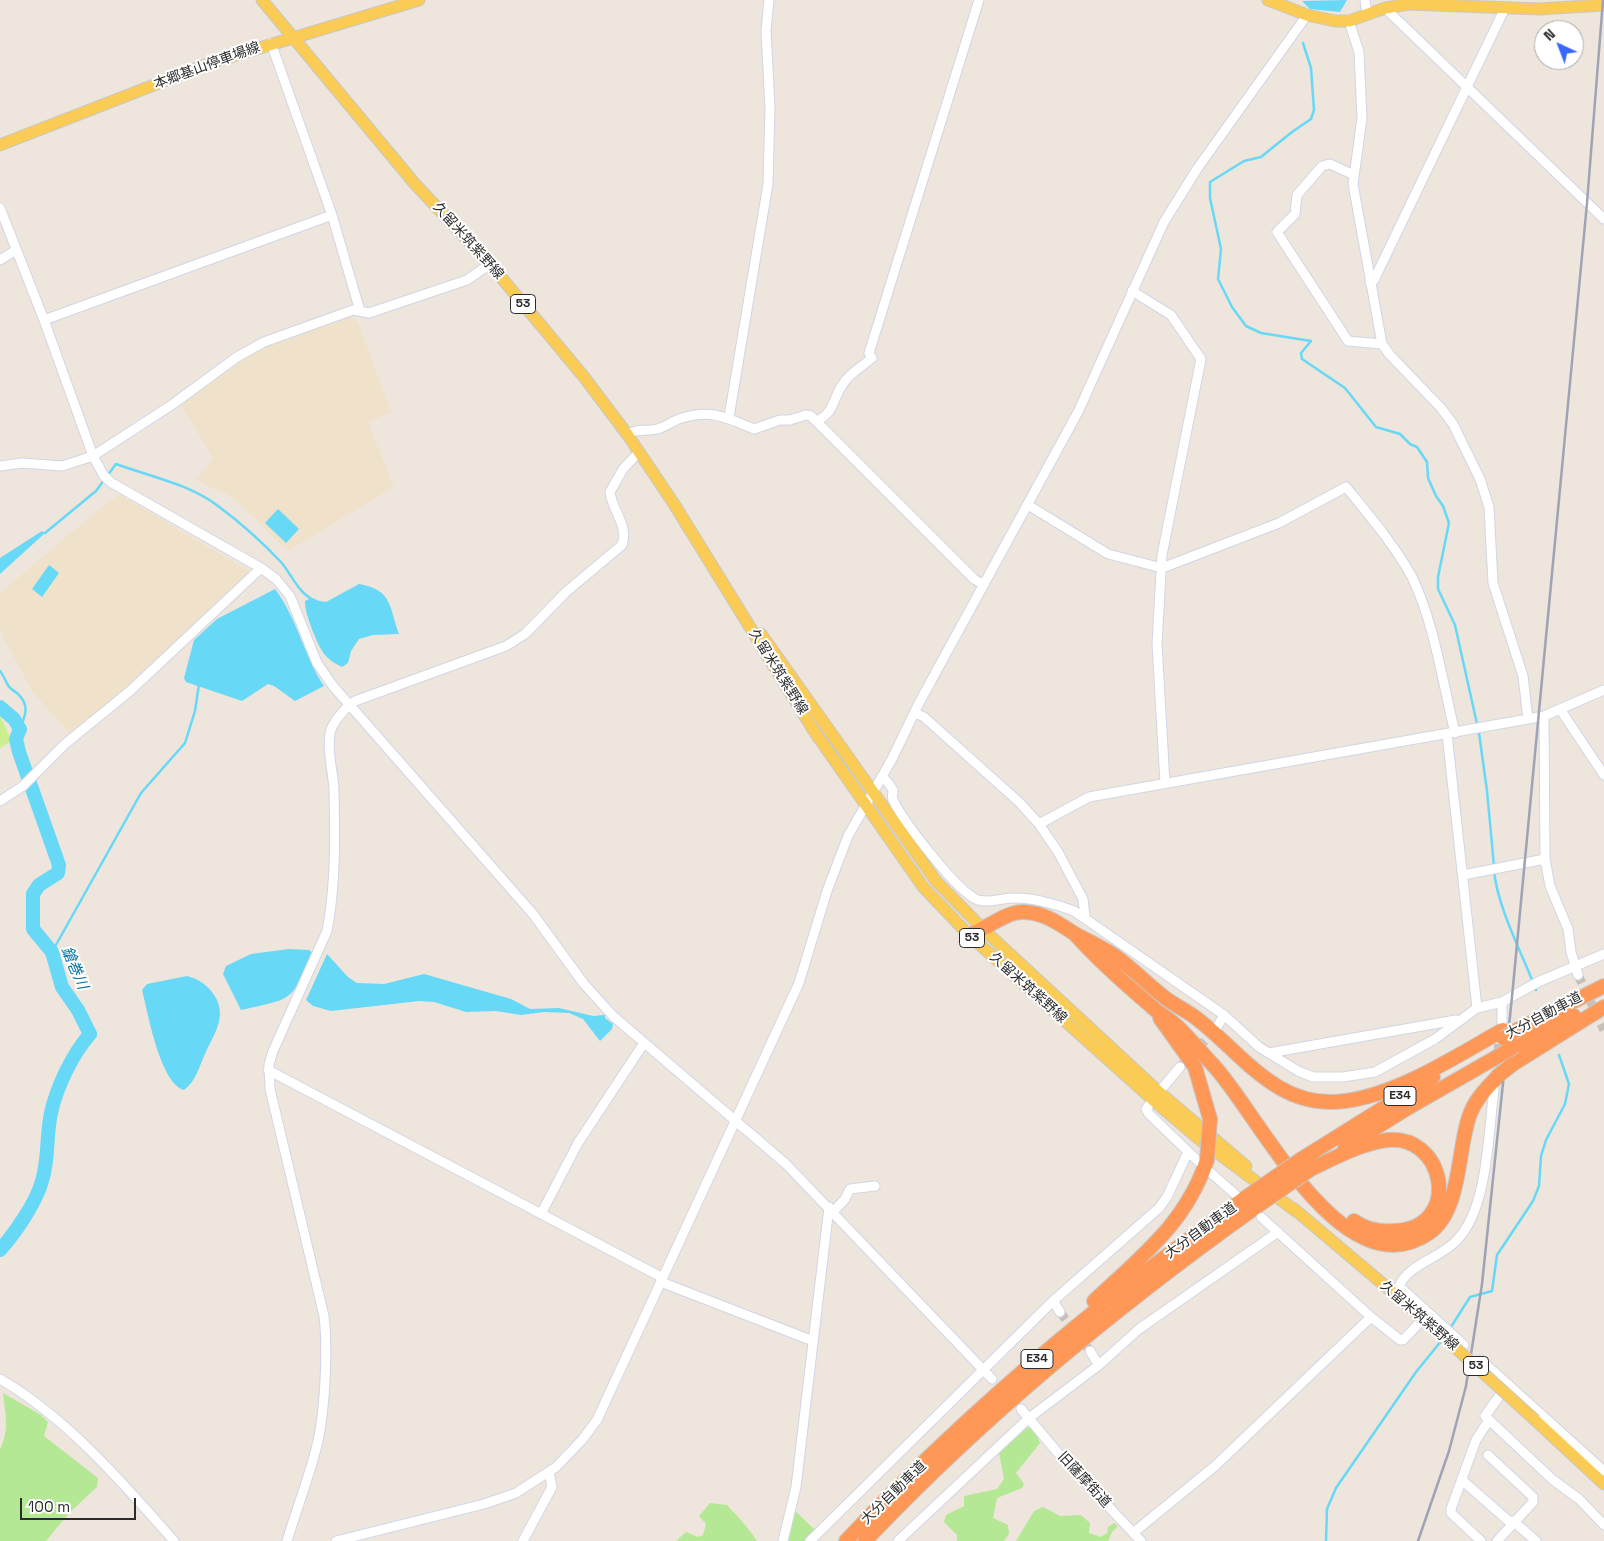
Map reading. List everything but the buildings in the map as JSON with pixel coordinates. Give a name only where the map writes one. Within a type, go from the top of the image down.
[{"type":"highway","points":[[969,935],[984,930],[1006,917],[1022,912],[1040,914],[1054,919],[1074,933],[1114,955],[1165,998],[1194,1016],[1252,1069],[1284,1090],[1312,1100],[1344,1102],[1382,1092],[1437,1067],[1508,1029]]},
{"type":"highway","points":[[1074,933],[1104,966],[1176,1026],[1225,1078],[1278,1157],[1317,1201],[1348,1228],[1374,1241],[1397,1245],[1415,1240],[1430,1232],[1442,1218],[1451,1200],[1463,1135],[1470,1112],[1480,1096],[1499,1075],[1513,1064],[1604,1007]]},
{"type":"highway","name":"大分自動車道","points":[[846,1541],[928,1459],[1008,1385],[1094,1311],[1306,1165],[1399,1097],[1508,1029],[1604,986]]},
{"type":"highway","points":[[1165,998],[1235,1080],[1283,1152],[1328,1202],[1359,1225],[1380,1232],[1404,1231],[1422,1223],[1433,1211],[1440,1193],[1438,1173],[1426,1154],[1407,1142],[1383,1140],[1306,1165]]},
{"type":"highway","name":"大分自動車道","points":[[1306,1165],[1516,1046],[1604,1000]]},
{"type":"highway","points":[[1008,1385],[1160,1238],[1195,1192],[1205,1165],[1210,1119],[1195,1067],[1156,1011]]},
{"type":"highway","name":"大分自動車道","points":[[865,1541],[945,1462],[1044,1371],[1250,1204]]},
{"type":"main road","name":"久留米筑紫野線","points":[[262,0],[415,184],[490,264],[584,377],[627,434],[674,504],[814,731],[924,888],[969,935],[1156,1096]]},
{"type":"main road","name":"本郷基山停車場線","points":[[0,144],[213,62],[419,0]]},
{"type":"main road","points":[[1268,0],[1307,16],[1349,21],[1385,8],[1409,4],[1539,9],[1604,5]]},
{"type":"main road","name":"久留米筑紫野線","points":[[727,592],[796,682],[872,794],[936,881],[984,930],[1207,1145],[1297,1212],[1416,1312],[1604,1484]]},
{"type":"street","points":[[729,417],[768,184],[770,108],[766,30],[769,0]]},
{"type":"street","points":[[817,421],[829,415],[842,384],[847,378],[872,358],[869,353],[979,0]]},
{"type":"street","points":[[1365,0],[1367,14]]},
{"type":"street","points":[[1385,8],[1604,220]]},
{"type":"street","points":[[1370,283],[1374,280],[1505,8]]},
{"type":"street","points":[[336,1541],[484,1504],[516,1493],[549,1472],[582,1440],[596,1420],[800,983],[834,868],[865,805],[1078,412],[1158,233],[1179,198],[1307,16]]},
{"type":"street","points":[[1349,21],[1359,52],[1362,118],[1352,174],[1354,194],[1382,344],[1390,355],[1441,408],[1453,424],[1480,479],[1489,507],[1493,583],[1523,676],[1528,719]]},
{"type":"street","points":[[271,43],[332,215],[360,310]]},
{"type":"street","points":[[1352,174],[1330,164],[1322,166],[1297,195],[1295,214],[1277,232],[1348,340],[1382,344]]},
{"type":"street","points":[[0,208],[44,320],[93,456],[104,476],[112,483],[261,568],[276,579],[290,596],[317,663],[349,705],[532,914],[584,984],[613,1016],[786,1164],[992,1379]]},
{"type":"street","points":[[44,320],[332,215]]},
{"type":"street","points":[[0,260],[16,250]]},
{"type":"street","points":[[0,466],[22,463],[62,466],[93,456],[173,404],[237,357],[264,342],[353,310],[369,313],[467,280],[490,264]]},
{"type":"street","points":[[1132,291],[1172,315],[1201,359],[1162,568],[1157,644],[1165,783]]},
{"type":"street","points":[[627,434],[641,429],[656,429],[680,418],[695,415],[712,414],[729,417],[754,429],[780,420],[790,420],[806,415],[817,421],[974,579],[984,585]]},
{"type":"street","points":[[287,1541],[316,1448],[323,1389],[326,1331],[274,1108],[268,1070],[273,1051],[327,931],[331,912],[334,832],[334,786],[330,740],[332,728],[349,705],[366,697],[506,646],[525,634],[566,592],[622,545],[625,536],[624,527],[610,492],[623,469],[639,452]]},
{"type":"street","points":[[1028,505],[1108,554],[1162,568],[1278,522],[1346,487],[1380,529],[1411,575],[1423,602],[1451,733],[1462,875],[1477,1008]]},
{"type":"street","points":[[0,801],[23,786],[65,744],[130,691],[261,568]]},
{"type":"street","points":[[1039,824],[1089,797],[1544,716],[1604,690]]},
{"type":"street","points":[[1560,709],[1604,774]]},
{"type":"street","points":[[915,713],[924,717],[1019,802],[1039,824],[1058,852],[1083,900],[1085,917]]},
{"type":"street","points":[[1544,716],[1545,859],[1550,886],[1568,929],[1578,975]]},
{"type":"street","points":[[882,776],[893,791],[894,802],[925,848],[948,874],[975,899],[984,901],[1016,898],[1052,902],[1085,917],[1224,1016],[1269,1053],[1298,1071],[1313,1077],[1359,1076],[1376,1072],[1435,1039],[1477,1008],[1502,1002],[1538,982],[1604,954]]},
{"type":"street","points":[[1462,875],[1545,859]]},
{"type":"street","points":[[1502,1002],[1508,1029]]},
{"type":"street","points":[[1216,1029],[1224,1016]]},
{"type":"street","points":[[1269,1053],[1459,1020]]},
{"type":"street","points":[[541,1214],[578,1144],[644,1043]]},
{"type":"street","points":[[1180,1067],[1146,1109],[1149,1114],[1183,1145],[1188,1152],[1250,1204],[1371,1317],[1400,1340],[1404,1340],[1429,1313]]},
{"type":"street","points":[[268,1070],[662,1280],[813,1341]]},
{"type":"street","points":[[1464,1345],[1399,1286],[1409,1273],[1455,1242],[1470,1222],[1481,1194],[1494,1090]]},
{"type":"street","points":[[810,1541],[1053,1301],[1159,1208],[1167,1197],[1188,1152]]},
{"type":"street","points":[[783,1541],[796,1487],[831,1209],[845,1199],[850,1189],[875,1186]]},
{"type":"street","points":[[898,1541],[1029,1418],[1099,1365],[1139,1329],[1278,1232]]},
{"type":"street","points":[[1053,1301],[1060,1312]]},
{"type":"street","points":[[1134,1532],[1215,1466],[1371,1317]]},
{"type":"street","points":[[1090,1351],[1099,1365]]},
{"type":"street","points":[[1481,1360],[1604,1471]]},
{"type":"street","points":[[0,1379],[53,1417],[104,1466],[174,1541]]},
{"type":"street","points":[[1508,1384],[1485,1416],[1554,1480],[1579,1498],[1604,1525]]},
{"type":"street","name":"旧薩摩街道","points":[[1020,1409],[1058,1453],[1141,1541]]},
{"type":"street","points":[[1481,1541],[1451,1513],[1476,1440],[1489,1420]]},
{"type":"street","points":[[1488,1455],[1533,1497],[1533,1502],[1512,1522],[1497,1541]]},
{"type":"street","points":[[523,1541],[552,1487],[549,1472]]},
{"type":"street","points":[[1463,1481],[1536,1541]]},
{"type":"shaded area","points":[[349,316],[358,322],[391,412],[368,422],[394,487],[288,551],[239,503],[228,495],[196,480],[213,458],[180,403],[257,348]]},
{"type":"shaded area","points":[[120,495],[249,571],[246,577],[119,697],[70,734],[32,691],[5,641],[0,628],[0,593],[103,506]]},
{"type":"green space","points":[[0,716],[12,741],[0,748]]},
{"type":"green space","points":[[3,1393],[41,1415],[48,1422],[44,1436],[98,1478],[97,1487],[69,1513],[46,1541],[0,1541],[0,1449],[6,1428]]},
{"type":"green space","points":[[1028,1427],[1035,1431],[1040,1443],[1016,1473],[1024,1484],[1022,1488],[997,1498],[993,1518],[1008,1525],[1009,1534],[1004,1541],[957,1541],[957,1535],[944,1522],[946,1515],[964,1506],[964,1496],[997,1489],[1004,1479],[999,1453]]},
{"type":"green space","points":[[710,1503],[727,1505],[757,1541],[676,1541],[686,1532],[698,1537],[703,1535],[706,1524],[699,1516]]},
{"type":"green space","points":[[1043,1507],[1060,1516],[1081,1515],[1090,1523],[1089,1533],[1101,1537],[1107,1533],[1108,1527],[1114,1523],[1118,1526],[1112,1532],[1108,1541],[1016,1541],[1034,1511]]},
{"type":"green space","points":[[794,1510],[815,1530],[804,1541],[786,1541]]},
{"type":"water","points":[[1347,0],[1340,12],[1310,9],[1302,1]]},
{"type":"water","points":[[278,509],[299,529],[286,543],[265,523]]},
{"type":"water","points":[[42,531],[45,533],[0,574],[0,558]]},
{"type":"water","points":[[49,565],[59,573],[42,597],[32,589]]},
{"type":"water","points":[[359,584],[370,587],[384,595],[391,608],[399,634],[373,635],[359,639],[351,651],[348,663],[342,667],[328,659],[322,651],[309,621],[305,601],[309,599],[326,602]]},
{"type":"water","points":[[275,589],[283,600],[324,686],[295,701],[274,686],[268,684],[242,701],[186,682],[184,678],[194,640],[217,619]]},
{"type":"water","points":[[289,949],[309,950],[313,953],[294,990],[281,1000],[241,1010],[223,974],[226,966],[251,954]]},
{"type":"water","points":[[327,954],[348,977],[357,983],[384,984],[424,974],[511,999],[530,1009],[559,1008],[593,1016],[605,1015],[605,1018],[613,1024],[612,1029],[600,1041],[583,1019],[569,1013],[544,1012],[521,1015],[496,1011],[466,1012],[434,1002],[419,1001],[331,1011],[313,1006],[306,1000]]},
{"type":"water","points":[[187,976],[199,981],[210,989],[219,1007],[220,1019],[197,1074],[184,1090],[176,1085],[168,1075],[162,1061],[156,1046],[142,990],[147,984]]},
{"type":"waterway","points":[[1303,43],[1311,68],[1314,110],[1311,119],[1261,157],[1244,161],[1210,182],[1210,198],[1221,249],[1218,279],[1232,307],[1246,326],[1261,333],[1311,341],[1301,353],[1302,359],[1345,388],[1376,427],[1400,434],[1410,444],[1417,447],[1427,462],[1428,478],[1443,506],[1449,523],[1438,577],[1438,589],[1455,625],[1479,733],[1494,866]]},
{"type":"waterway","points":[[45,533],[96,491],[116,464],[182,486],[207,498],[266,547],[281,562],[300,589],[316,601]]},
{"type":"waterway","points":[[0,671],[9,686],[24,702],[26,710],[20,729]]},
{"type":"waterway","points":[[52,952],[141,793],[185,743],[195,711],[199,684]]},
{"type":"waterway","name":"鎗巻川","points":[[0,707],[14,719],[20,729],[16,739],[19,752],[59,865],[58,873],[39,885],[33,894],[33,929],[52,952],[62,987],[78,1010],[90,1034],[71,1061],[57,1092],[48,1130],[46,1164],[39,1190],[24,1217],[0,1250]]},
{"type":"waterway","points":[[1494,871],[1496,886],[1505,916],[1536,990]]},
{"type":"waterway","points":[[1449,1330],[1470,1297],[1492,1291],[1497,1255],[1533,1201],[1539,1186],[1541,1156],[1546,1140],[1565,1104],[1569,1084],[1559,1055]]},
{"type":"waterway","points":[[1326,1541],[1327,1509],[1336,1488],[1416,1372],[1442,1340]]},
{"type":"tunnel","points":[[1578,975],[1604,1030]]},
{"type":"tunnel","points":[[1180,1067],[1216,1029]]},
{"type":"tunnel","points":[[1495,1080],[1500,1033]]},
{"type":"tunnel","points":[[1060,1312],[1090,1351]]},
{"type":"railway","points":[[1418,1541],[1449,1451],[1466,1386],[1482,1284],[1512,997],[1587,203],[1603,0]]}]
